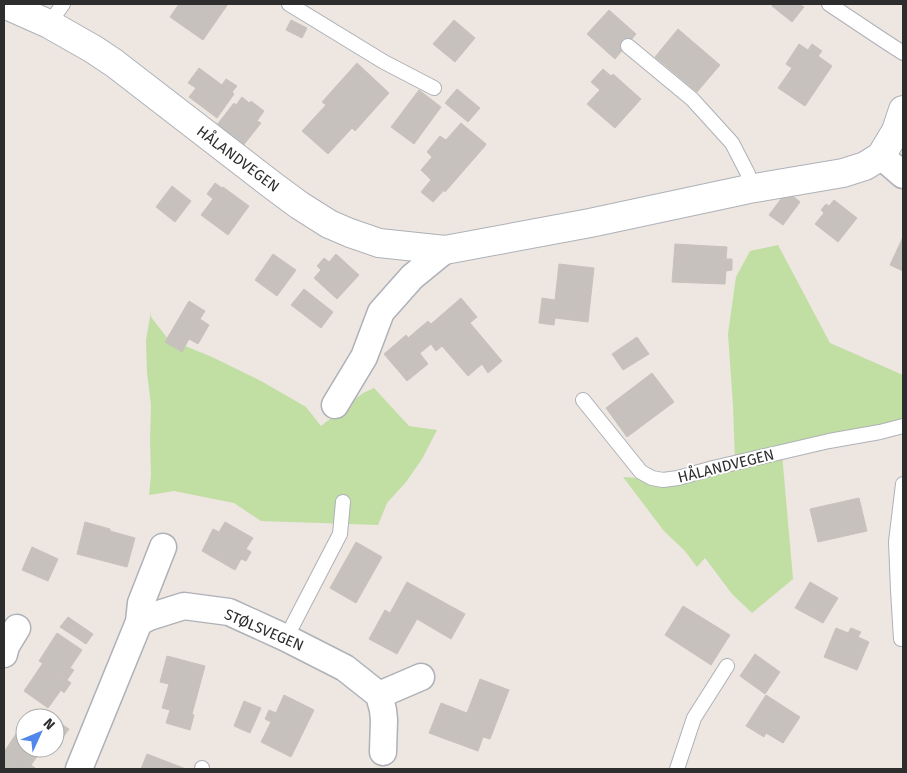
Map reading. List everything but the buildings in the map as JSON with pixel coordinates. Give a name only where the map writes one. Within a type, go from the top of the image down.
[{"type":"main road","name":"HÅLANDVEGEN","points":[[4,4],[56,14],[92,49],[114,63],[299,205],[328,224],[379,243],[445,250],[590,223],[749,189],[843,173],[865,166],[881,156]]},
{"type":"main road","points":[[881,156],[896,131],[903,110]]},
{"type":"street","points":[[881,156],[903,175]]},
{"type":"street","name":"HÅLANDVEGEN","points":[[335,405],[364,357],[381,312],[412,276],[445,250]]},
{"type":"street","points":[[79,769],[139,622],[141,603],[163,547]]},
{"type":"street","name":"STØLSVEGEN","points":[[139,622],[148,617],[184,606],[229,612],[345,668],[379,696]]},
{"type":"street","points":[[4,654],[6,646],[17,628]]},
{"type":"street","points":[[383,752],[384,720],[379,696],[421,677]]},
{"type":"lane","points":[[289,4],[384,62],[434,88]]},
{"type":"lane","points":[[829,4],[903,53]]},
{"type":"lane","points":[[628,46],[692,99],[732,144],[748,174],[749,189]]},
{"type":"lane","name":"HÅLANDVEGEN","points":[[583,400],[641,472],[652,478],[663,480],[829,441],[903,426]]},
{"type":"lane","points":[[902,639],[896,542],[903,484]]},
{"type":"lane","points":[[286,638],[340,534],[343,502]]},
{"type":"lane","points":[[677,769],[694,718],[726,666]]},
{"type":"green space","points":[[778,245],[830,343],[903,375],[903,424],[855,444],[782,454],[793,579],[752,613],[732,594],[705,558],[697,567],[685,551],[664,531],[623,477],[648,479],[735,461],[728,334],[736,277],[750,251]]},
{"type":"green space","points":[[151,311],[151,317],[168,339],[212,357],[261,381],[306,407],[321,426],[363,393],[374,388],[409,426],[437,430],[422,459],[406,482],[387,503],[378,525],[261,521],[234,503],[174,491],[149,495],[151,475],[151,405],[147,373],[146,340]]}]
